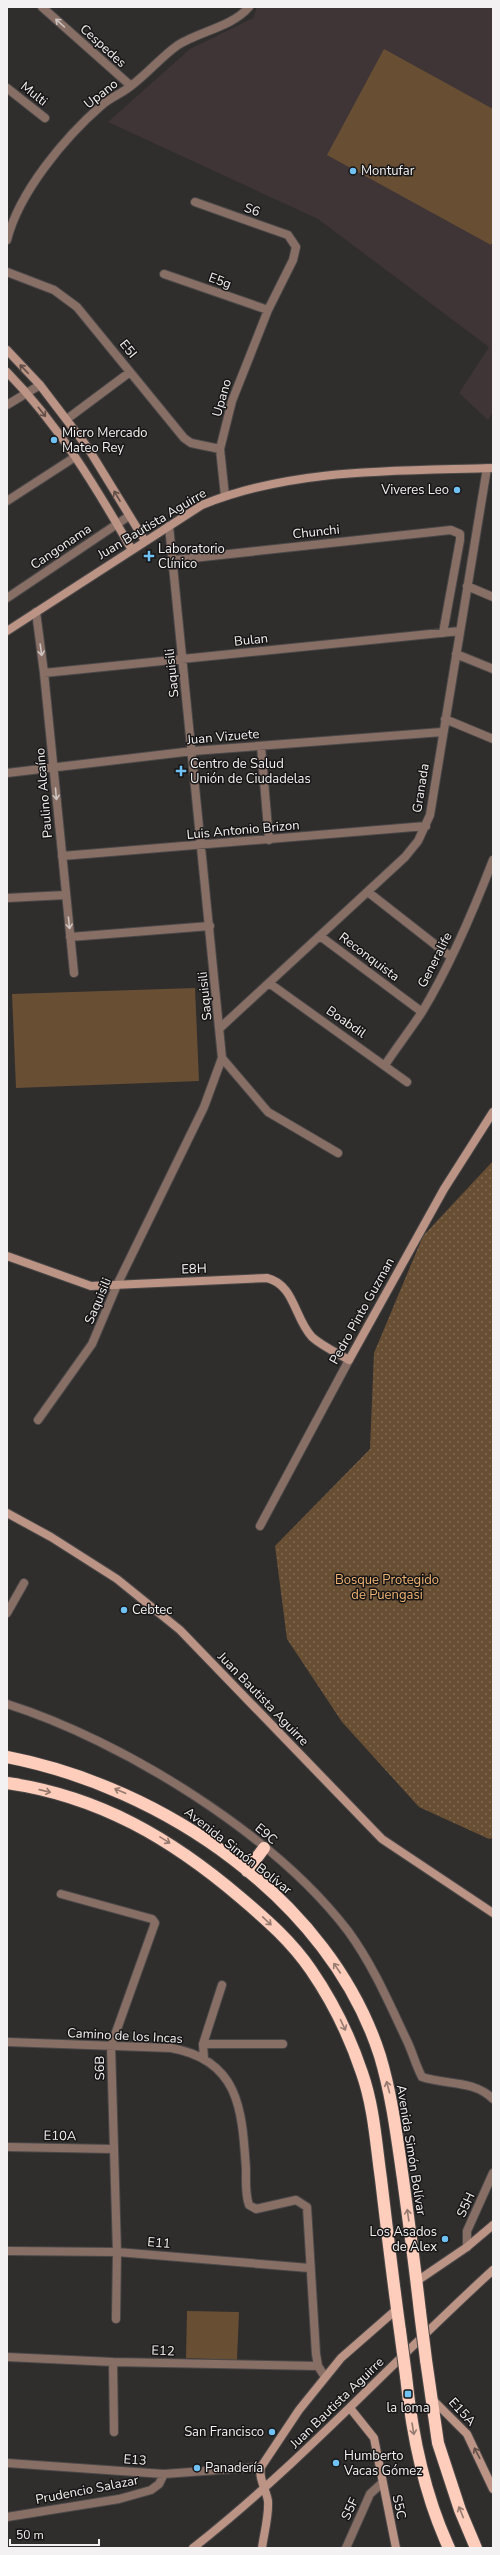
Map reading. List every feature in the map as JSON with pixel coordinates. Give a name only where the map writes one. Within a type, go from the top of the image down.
[{"type":"highway","name":"Avenida Simón Bolívar","points":[[7,1756],[64,1770],[132,1796],[195,1832],[282,1900],[312,1934],[338,1970],[359,2006],[379,2054],[392,2102],[438,2443],[446,2469],[476,2548]]},
{"type":"highway","points":[[7,1784],[62,1795],[127,1819],[159,1836],[211,1872],[263,1917],[294,1947],[311,1970],[339,2016],[350,2039],[372,2109],[414,2435],[423,2474],[437,2522],[450,2548]]},
{"type":"highway","points":[[247,1872],[264,1848]]},
{"type":"main road","points":[[7,350],[40,385],[88,448],[145,541]]},
{"type":"main road","points":[[7,372],[27,393],[75,457],[117,523],[132,550]]},
{"type":"main road","name":"Juan Bautista Aguirre","points":[[7,631],[202,505],[225,496],[286,480],[388,472],[490,468]]},
{"type":"main road","name":"Pedro Pinto Guzman","points":[[349,1360],[444,1189],[493,1112]]},
{"type":"main road","name":"E8H","points":[[7,1256],[91,1286],[267,1278],[278,1281],[286,1288],[304,1326],[313,1338],[349,1360]]},
{"type":"main road","name":"Juan Bautista Aguirre","points":[[7,1513],[51,1537],[117,1579],[180,1630],[382,1839],[493,1913]]},
{"type":"main road","points":[[417,2282],[467,2247],[493,2225]]},
{"type":"main road","name":"Juan Bautista Aguirre","points":[[194,2548],[266,2489],[448,2311],[493,2270]]},
{"type":"main road","points":[[262,2548],[268,2502],[266,2489],[260,2476],[260,2467],[299,2410],[350,2348],[397,2309]]},
{"type":"main road","name":"E15A","points":[[431,2398],[467,2434],[493,2489]]},
{"type":"main road","name":"S5C","points":[[350,2408],[374,2438],[396,2548]]},
{"type":"street","name":"Cespedes","points":[[42,7],[131,86]]},
{"type":"street","name":"Upano","points":[[7,240],[11,224],[23,201],[52,159],[102,105],[131,86],[176,46],[206,30],[233,19],[249,7]]},
{"type":"street","name":"Multi","points":[[7,88],[45,118]]},
{"type":"street","name":"S6","points":[[195,202],[288,235],[296,246]]},
{"type":"street","name":"Upano","points":[[225,496],[220,449],[238,382],[268,310],[293,260],[296,246]]},
{"type":"street","name":"E5I","points":[[7,272],[54,290],[77,307],[184,438],[191,443],[220,449]]},
{"type":"street","name":"E5g","points":[[164,274],[268,310]]},
{"type":"street","points":[[67,420],[130,372]]},
{"type":"street","points":[[7,405],[40,385]]},
{"type":"street","points":[[7,501],[75,457]]},
{"type":"street","name":"Granada","points":[[220,1028],[405,857],[426,826],[467,586],[490,468]]},
{"type":"street","name":"Cangonama","points":[[7,598],[129,516]]},
{"type":"street","name":"Saquisili","points":[[38,1420],[92,1344],[117,1285],[204,1107],[222,1058],[174,560],[169,526]]},
{"type":"street","name":"Chunchi","points":[[174,560],[451,530],[460,534],[443,633]]},
{"type":"street","points":[[467,586],[493,598]]},
{"type":"street","name":"Paulino Alcaíno","points":[[36,612],[54,766],[74,973]]},
{"type":"street","name":"Bulan","points":[[44,673],[460,631]]},
{"type":"street","points":[[456,654],[493,669]]},
{"type":"street","points":[[445,719],[493,738]]},
{"type":"street","name":"Juan Vizuete","points":[[7,774],[54,766],[193,751],[442,732]]},
{"type":"street","points":[[262,746],[269,840]]},
{"type":"street","name":"Luis Antonio Brizon","points":[[62,856],[202,846],[426,826]]},
{"type":"street","name":"Generalife","points":[[385,1065],[422,1012],[451,957],[477,902],[493,860]]},
{"type":"street","points":[[368,892],[451,957]]},
{"type":"street","points":[[7,898],[66,896]]},
{"type":"street","points":[[70,937],[210,926]]},
{"type":"street","name":"Reconquista","points":[[320,936],[422,1012]]},
{"type":"street","name":"Boabdil","points":[[269,983],[407,1082]]},
{"type":"street","points":[[222,1058],[268,1112],[338,1152]]},
{"type":"street","name":"Pedro Pinto Guzman","points":[[260,1526],[349,1360]]},
{"type":"street","points":[[7,1613],[24,1583]]},
{"type":"street","name":"E9C","points":[[7,1704],[64,1726],[115,1751],[176,1785],[231,1820],[315,1893],[348,1932],[390,2004],[422,2077],[468,2085],[487,2093],[493,2099]]},
{"type":"street","name":"S6B","points":[[61,1894],[154,1920],[111,2046],[117,2252],[116,2319]]},
{"type":"street","points":[[204,2059],[203,2044],[222,1985]]},
{"type":"street","name":"Camino de los Incas","points":[[7,2042],[171,2048],[189,2051],[204,2059],[229,2081],[238,2100],[243,2120],[249,2205],[256,2209],[296,2200],[304,2204],[308,2211],[309,2268],[318,2366],[325,2377]]},
{"type":"street","points":[[203,2044],[283,2044]]},
{"type":"street","name":"E10A","points":[[7,2147],[113,2149]]},
{"type":"street","name":"S5H","points":[[467,2247],[467,2231],[493,2173]]},
{"type":"street","name":"E11","points":[[7,2251],[117,2252],[309,2268]]},
{"type":"street","name":"E12","points":[[7,2357],[114,2362],[318,2366]]},
{"type":"street","points":[[114,2362],[114,2432]]},
{"type":"street","name":"E13","points":[[7,2463],[164,2474],[260,2467]]},
{"type":"street","name":"Prudencio Salazar","points":[[7,2517],[119,2499],[151,2490],[159,2484],[164,2474]]},
{"type":"street","name":"S5F","points":[[346,2548],[370,2494],[382,2483]]},
{"type":"shaded area","name":"Montufar","points":[[257,7],[493,7],[493,411],[488,420],[459,393],[489,347],[318,219],[108,122],[190,49],[253,18]]},
{"type":"green space","points":[[384,49],[493,109],[493,240],[491,245],[327,155]]},
{"type":"green space","points":[[195,988],[199,1081],[16,1088],[12,994]]},
{"type":"green space","name":"Bosque Protegido de Puengasi","points":[[493,1161],[493,1838],[489,1839],[419,1807],[342,1722],[287,1639],[275,1546],[370,1449],[374,1353],[423,1236]]},
{"type":"green space","points":[[187,2311],[239,2312],[237,2360],[186,2358]]},
{"type":"place","name":"Montufar","points":[[353,171]]},
{"type":"place","name":"Micro Mercado Mateo Rey","points":[[54,440]]},
{"type":"place","name":"Viveres Leo","points":[[457,490]]},
{"type":"place","name":"Laboratorio Clínico","points":[[149,556]]},
{"type":"place","name":"Centro de Salud Unión de Ciudadelas","points":[[181,771]]},
{"type":"place","name":"Cebtec","points":[[124,1610]]},
{"type":"place","name":"Los Asados de Alex","points":[[445,2239]]},
{"type":"place","name":"la loma","points":[[408,2394]]},
{"type":"place","name":"San Francisco","points":[[272,2432]]},
{"type":"place","name":"Humberto Vacas Gómez","points":[[336,2463]]},
{"type":"place","name":"Panadería","points":[[197,2468]]}]
